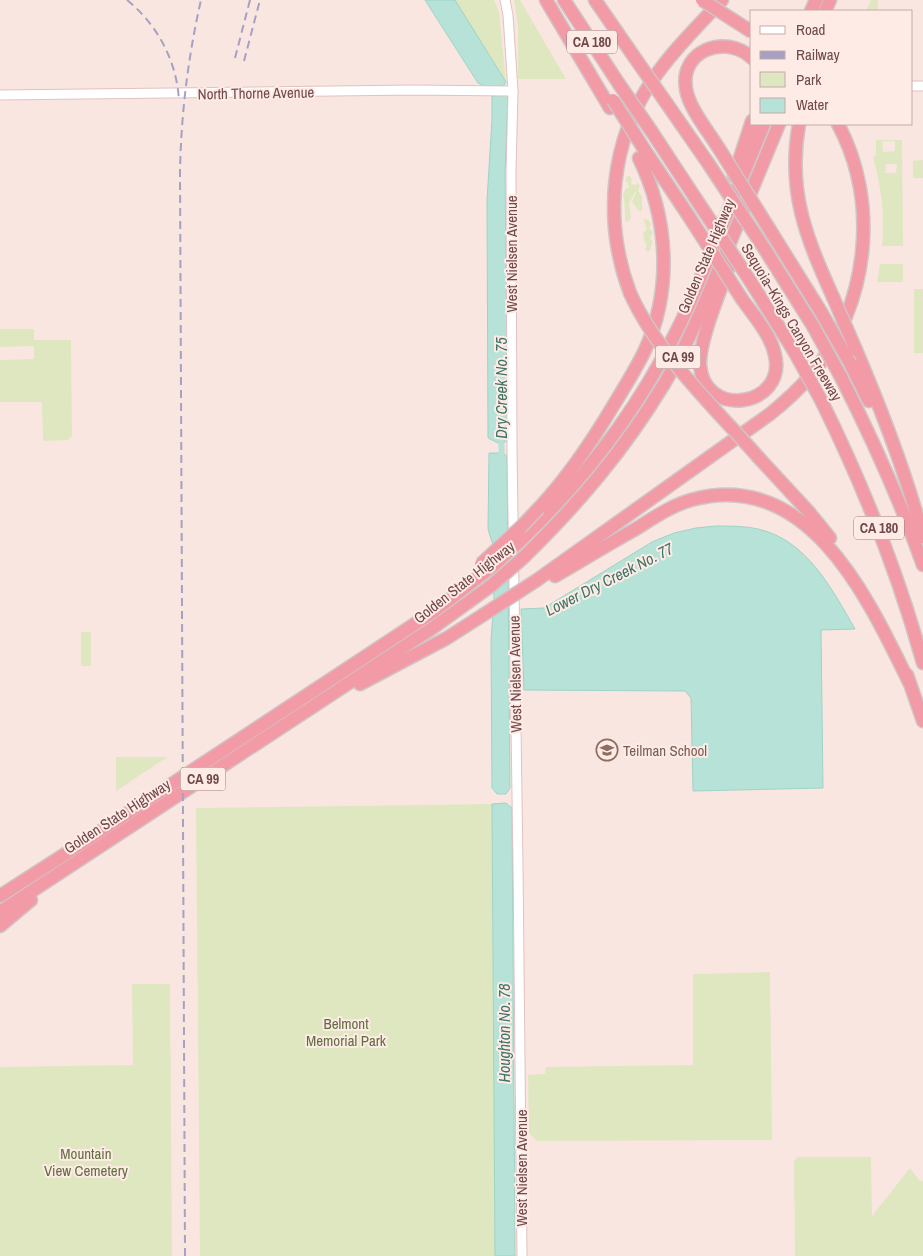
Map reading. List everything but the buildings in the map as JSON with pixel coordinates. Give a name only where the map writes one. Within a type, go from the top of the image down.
[{"type":"highway","points":[[547,0],[642,153],[690,218],[726,274],[742,299],[770,342],[776,366],[770,385],[761,393],[746,400],[734,401],[722,398],[707,386],[700,369],[700,356],[716,302],[726,274],[780,125]]},
{"type":"highway","name":"Sequoia–Kings Canyon Freeway","points":[[564,0],[750,279],[794,351],[821,400],[883,538],[923,662]]},
{"type":"highway","name":"Sequoia–Kings Canyon Freeway","points":[[595,0],[708,163],[813,326],[841,376],[879,455],[923,565]]},
{"type":"highway","points":[[702,0],[750,31]]},
{"type":"highway","points":[[722,0],[660,69],[636,107],[625,137],[616,178],[614,222],[619,258],[630,293],[646,325],[672,360],[822,527],[850,566],[885,625],[897,650],[923,721]]},
{"type":"highway","points":[[750,57],[736,48],[718,46],[700,53],[689,68],[685,82],[688,97],[821,312],[874,410],[905,478]]},
{"type":"highway","points":[[674,336],[732,181],[751,125]]},
{"type":"highway","name":"Golden State Highway","points":[[0,896],[274,716],[523,538],[565,495],[608,443],[632,410],[674,336],[764,125]]},
{"type":"highway","name":"Golden State Highway","points":[[0,912],[434,627],[492,585],[524,557],[569,512],[595,483],[629,438],[665,382],[687,342],[780,125]]},
{"type":"highway","points":[[799,125],[795,171],[798,205],[809,244],[875,396],[905,478],[923,537]]},
{"type":"highway","points":[[538,583],[770,414],[797,390],[823,359],[840,329],[850,306],[859,275],[863,241],[863,213],[858,177],[848,145],[838,125]]},
{"type":"highway","points":[[487,565],[558,487],[591,443],[637,366],[655,322],[664,279],[663,236],[655,198],[642,153]]},
{"type":"highway","points":[[324,700],[373,678],[446,638],[511,598],[677,505],[691,500],[716,496],[751,498],[776,506],[812,529],[830,548],[856,582],[870,605],[909,682]]},
{"type":"highway","points":[[0,887],[90,838]]},
{"type":"highway","points":[[0,926],[82,858]]},
{"type":"street","name":"West Nielsen Avenue","points":[[506,3],[510,91],[512,440],[519,885],[522,1256]]},
{"type":"street","name":"North Thorne Avenue","points":[[0,94],[179,94],[413,90],[510,91]]},
{"type":"green space","points":[[455,0],[494,0],[499,12],[506,82]]},
{"type":"green space","points":[[514,0],[520,0],[566,79],[518,79],[518,26]]},
{"type":"green space","points":[[871,0],[878,0],[878,10],[866,10]]},
{"type":"green space","points":[[876,140],[902,140],[903,246],[882,246],[882,201],[873,157],[876,156]],"holes":[[[882,141],[895,141],[895,151],[883,152]],[[886,164],[897,164],[896,173],[885,173]]]},
{"type":"green space","points":[[923,160],[923,178],[913,178],[913,161]]},
{"type":"green space","points":[[627,176],[630,176],[632,179],[631,184],[636,185],[637,183],[640,185],[638,191],[642,196],[642,211],[639,211],[632,202],[636,192],[629,203],[631,218],[628,222],[625,221],[623,195],[626,188],[629,188],[628,183],[625,181]]},
{"type":"green space","points":[[643,218],[651,224],[649,228],[653,232],[650,239],[652,240],[651,249],[648,252],[645,250],[647,246],[643,233],[647,230]]},
{"type":"green space","points":[[880,264],[903,264],[903,282],[877,282]]},
{"type":"green space","points":[[914,289],[923,289],[923,353],[914,353]]},
{"type":"green space","points":[[0,329],[34,329],[34,340],[71,340],[72,436],[68,440],[43,441],[42,402],[0,402],[0,360],[34,359],[34,346],[0,347]]},
{"type":"green space","points":[[81,632],[91,632],[91,666],[81,666]]},
{"type":"green space","points":[[116,757],[167,757],[116,791]]},
{"type":"green space","name":"Belmont Memorial Park","points":[[492,804],[495,1256],[200,1256],[196,808]]},
{"type":"green space","points":[[770,972],[772,1140],[537,1141],[529,1133],[528,1075],[545,1074],[546,1067],[693,1065],[693,974]]},
{"type":"green space","name":"Mountain View Cemetery","points":[[132,984],[170,984],[172,1256],[0,1256],[0,1067],[133,1065]]},
{"type":"green space","points":[[798,1157],[871,1157],[872,1216],[910,1168],[919,1180],[923,1181],[923,1256],[795,1256],[794,1161]]},
{"type":"water","points":[[425,0],[455,0],[506,82],[502,88],[490,88],[478,83]]},
{"type":"water","points":[[507,95],[505,173],[508,439],[504,443],[498,443],[488,438],[487,200],[492,96]]},
{"type":"water","points":[[489,453],[504,453],[507,457],[510,788],[506,794],[497,794],[492,788],[491,640],[494,601],[493,545],[488,529]]},
{"type":"water","name":"Lower Dry Creek No. 77","points":[[716,526],[758,529],[775,535],[791,544],[816,568],[837,598],[855,629],[821,630],[823,788],[693,791],[691,698],[685,691],[524,690],[521,609],[544,608],[652,542],[674,533]]},
{"type":"water","name":"Houghton No. 78","points":[[506,803],[512,808],[515,1256],[495,1256],[492,804]]},
{"type":"waterway","name":"Dry Creek No. 75","points":[[501,435],[502,460]]},
{"type":"railway","points":[[127,0],[148,21],[164,45],[174,72],[179,101]]},
{"type":"railway","points":[[185,1256],[180,173],[186,86],[201,0]]},
{"type":"railway","points":[[235,58],[250,0]]},
{"type":"railway","points":[[244,61],[260,0]]},
{"type":"place","name":"Teilman School","points":[[607,750]]}]
